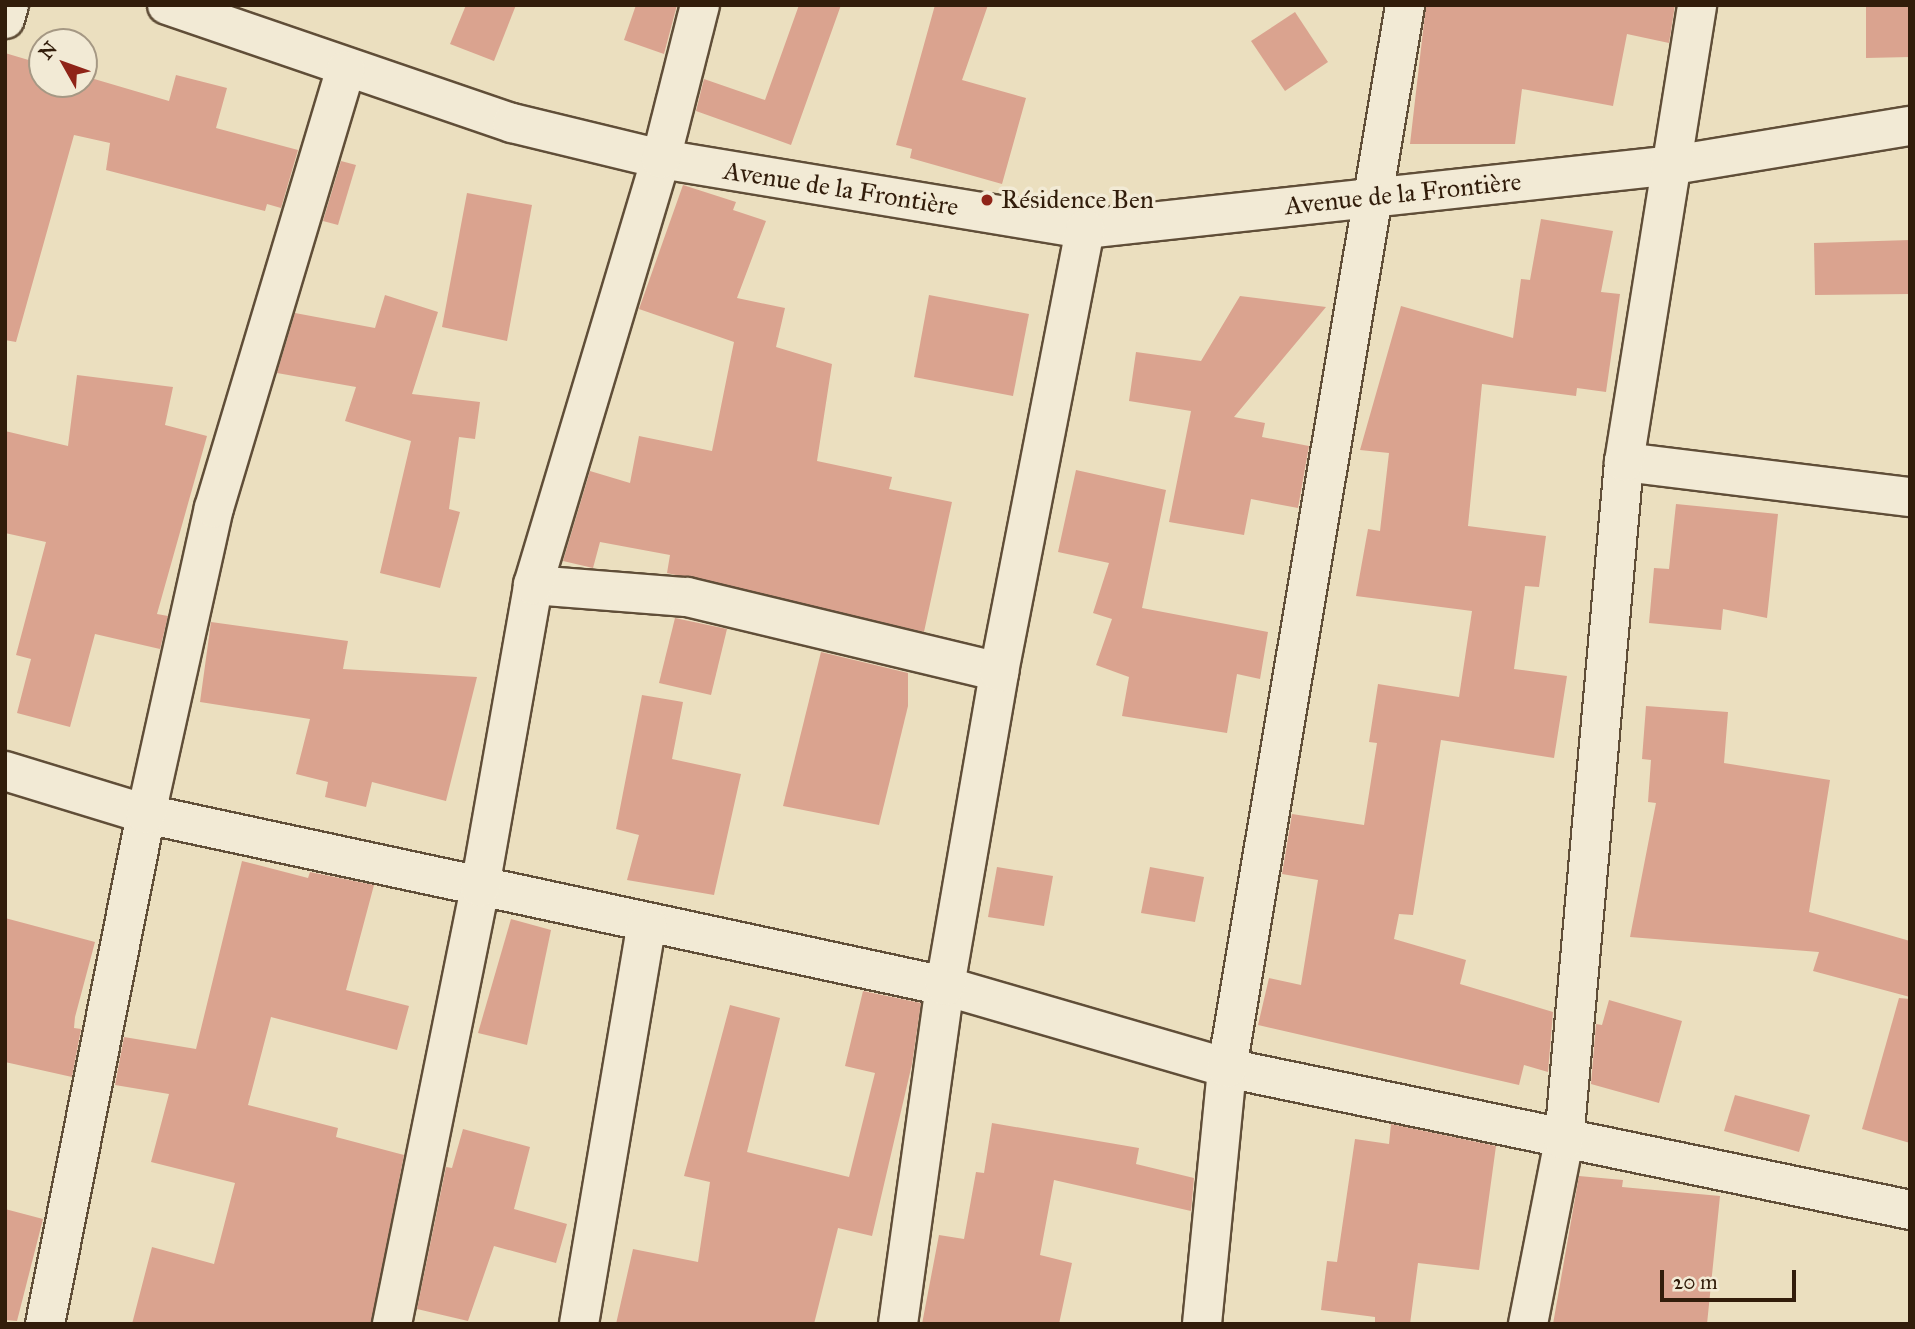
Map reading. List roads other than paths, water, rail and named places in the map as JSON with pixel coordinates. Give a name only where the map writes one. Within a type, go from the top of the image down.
[{"type":"street","points":[[5,19],[9,5]]},
{"type":"street","name":"Avenue de la Frontière","points":[[167,5],[208,11],[345,70],[512,123],[661,159],[1085,229],[1674,165],[1910,126]]},
{"type":"street","points":[[392,1324],[480,887],[533,584],[661,159],[700,5]]},
{"type":"street","points":[[1202,1324],[1227,1068],[1376,197],[1405,5]]},
{"type":"street","points":[[1528,1324],[1564,1140],[1624,462],[1674,165],[1697,5]]},
{"type":"street","points":[[45,1324],[146,814],[214,508],[345,70]]},
{"type":"street","points":[[898,1324],[945,986],[999,672],[1085,229]]},
{"type":"street","points":[[1624,462],[1910,497]]},
{"type":"street","points":[[533,584],[687,597],[999,672]]},
{"type":"street","points":[[5,771],[146,814],[647,924],[945,986],[1227,1068],[1910,1210]]},
{"type":"street","points":[[579,1324],[647,924]]},
{"type":"place","name":"Résidence Ben","points":[[987,200]]}]
